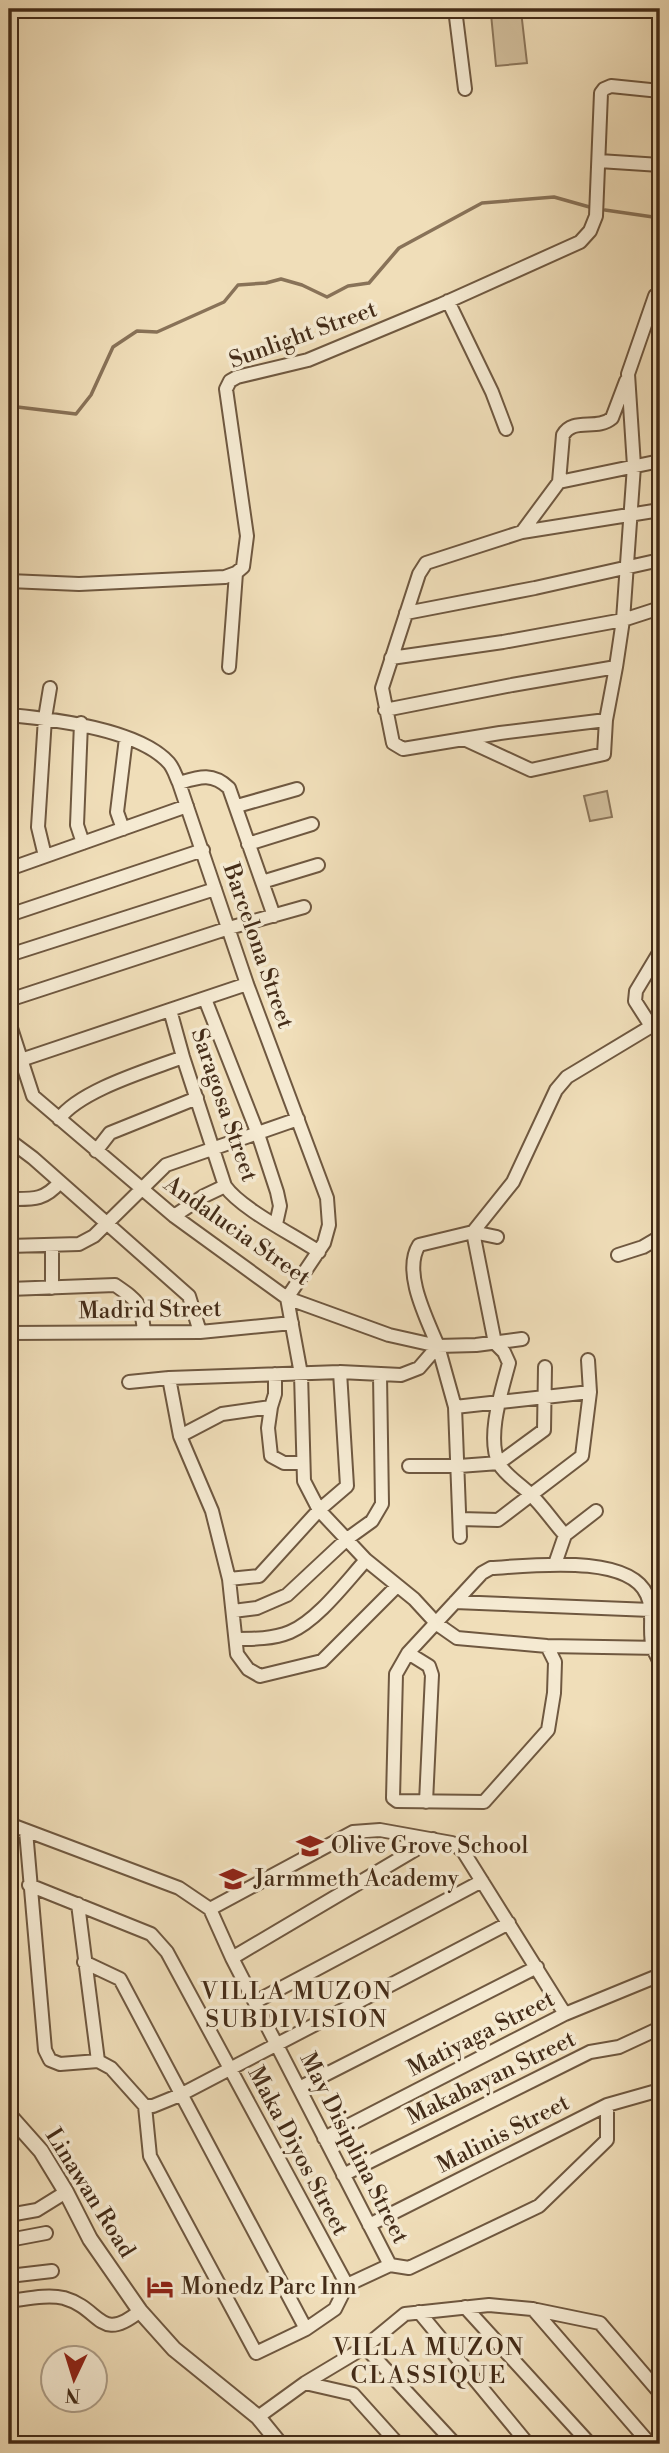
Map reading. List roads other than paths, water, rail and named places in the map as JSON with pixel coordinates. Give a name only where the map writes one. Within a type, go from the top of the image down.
[{"type":"street","points":[[456,9],[465,89]]},
{"type":"street","name":"Sunlight Street","points":[[236,573],[243,567],[247,536],[226,389],[230,381],[308,360],[580,242],[590,231],[596,216],[601,93],[611,86],[660,91]]},
{"type":"street","points":[[599,161],[660,165]]},
{"type":"street","points":[[522,532],[559,482],[563,435],[566,429],[572,425],[594,425],[612,418],[655,296],[660,296]]},
{"type":"street","points":[[448,301],[492,392],[506,429]]},
{"type":"street","points":[[464,739],[531,770],[604,754],[606,720],[623,620],[628,516],[634,466],[628,374]]},
{"type":"street","points":[[559,482],[660,461]]},
{"type":"street","points":[[606,720],[403,749],[393,743],[382,688],[406,612],[426,563],[522,532],[660,510]]},
{"type":"street","points":[[406,612],[660,560]]},
{"type":"street","points":[[9,581],[79,584],[225,578],[236,573],[229,667]]},
{"type":"street","points":[[391,658],[503,642],[623,620],[658,610]]},
{"type":"street","points":[[386,710],[616,667]]},
{"type":"street","points":[[45,856],[38,827],[45,718],[50,688]]},
{"type":"street","name":"Barcelona Street","points":[[9,715],[80,723],[126,738],[156,752],[171,765],[203,850],[247,984],[327,1198],[329,1225],[319,1252],[287,1298]]},
{"type":"street","points":[[80,723],[77,825],[83,843]]},
{"type":"street","points":[[123,830],[117,813],[126,738]]},
{"type":"street","points":[[179,783],[208,776],[221,780],[229,788],[274,916]]},
{"type":"street","points":[[237,806],[297,789]]},
{"type":"street","points":[[9,869],[187,806]]},
{"type":"street","points":[[248,844],[312,824]]},
{"type":"street","points":[[9,915],[203,850]]},
{"type":"street","points":[[262,882],[318,865]]},
{"type":"street","points":[[9,955],[215,889]]},
{"type":"street","points":[[9,1000],[229,928],[304,907]]},
{"type":"street","points":[[565,1535],[531,1494],[507,1474],[499,1463],[495,1447],[497,1404],[509,1363],[504,1352],[495,1343],[473,1232],[513,1182],[555,1090],[567,1077],[656,1023],[635,1001],[636,991],[660,951]]},
{"type":"street","points":[[15,1062],[247,984]]},
{"type":"street","points":[[205,999],[258,1134],[280,1206],[276,1224]]},
{"type":"street","name":"Saragosa Street","points":[[170,1010],[225,1186],[233,1197],[319,1252]]},
{"type":"street","name":"Andalucia Street","points":[[9,1023],[15,1062],[33,1096],[174,1216],[287,1298],[388,1335],[438,1346],[522,1339]]},
{"type":"street","points":[[59,1119],[66,1110],[87,1096],[183,1057]]},
{"type":"street","points":[[96,1150],[110,1133],[197,1098]]},
{"type":"street","points":[[9,1246],[79,1244],[94,1236],[166,1165],[298,1119]]},
{"type":"street","points":[[9,1140],[189,1296],[201,1332]]},
{"type":"street","points":[[9,1199],[34,1199],[50,1194],[60,1182]]},
{"type":"street","points":[[174,1216],[225,1186]]},
{"type":"street","points":[[460,1537],[455,1407],[438,1346],[421,1307],[413,1254],[419,1245],[473,1232],[497,1237]]},
{"type":"street","points":[[618,1255],[643,1247],[660,1237]]},
{"type":"street","points":[[52,1246],[52,1288]]},
{"type":"street","points":[[9,1289],[115,1285],[141,1308],[144,1331]]},
{"type":"street","points":[[287,1298],[301,1374],[304,1481],[319,1510],[366,1560],[414,1599],[437,1624],[457,1638],[547,1646],[657,1648]]},
{"type":"street","name":"Madrid Street","points":[[9,1333],[201,1332],[292,1323]]},
{"type":"street","points":[[129,1382],[169,1378],[340,1372],[401,1375],[419,1368],[438,1346]]},
{"type":"street","points":[[460,1519],[498,1520],[582,1456],[590,1392],[588,1360]]},
{"type":"street","points":[[409,1466],[499,1463],[544,1430],[545,1367]]},
{"type":"street","points":[[229,1579],[259,1576],[319,1510],[346,1486],[340,1372]]},
{"type":"street","points":[[275,1374],[275,1394],[268,1427],[271,1456],[284,1463],[302,1463]]},
{"type":"street","points":[[233,1611],[257,1608],[287,1595],[347,1539],[372,1521],[382,1504],[380,1375]]},
{"type":"street","points":[[169,1378],[180,1436],[212,1511],[229,1579],[237,1654],[248,1669],[260,1676],[322,1661],[397,1586]]},
{"type":"street","points":[[455,1407],[590,1392]]},
{"type":"street","points":[[180,1436],[222,1414],[271,1407]]},
{"type":"street","points":[[555,1564],[565,1535],[596,1511]]},
{"type":"street","points":[[236,1639],[275,1636],[292,1631],[319,1611],[366,1560]]},
{"type":"street","points":[[547,1646],[555,1662],[554,1693],[548,1730],[484,1802],[397,1801],[393,1798],[396,1674],[408,1653],[482,1573],[491,1569],[555,1564],[617,1570],[637,1580],[647,1594],[660,1663]]},
{"type":"street","points":[[455,1602],[651,1610]]},
{"type":"street","points":[[408,1653],[429,1666],[432,1675],[426,1802]]},
{"type":"street","points":[[9,1824],[178,1888],[210,1909],[354,1832],[380,1830],[452,1843],[463,1850],[565,2014]]},
{"type":"street","points":[[26,1831],[45,2050],[50,2060],[60,2064],[98,2061],[111,2068],[145,2106],[150,2156],[256,2353],[306,2329],[335,2309],[346,2286],[390,2264],[410,2268],[539,2206],[607,2140],[607,2105]]},
{"type":"street","points":[[232,1958],[433,1839]]},
{"type":"street","points":[[255,2002],[482,1881]]},
{"type":"street","name":"Maka Diyos Street","points":[[29,1885],[151,1934],[167,1952],[346,2286]]},
{"type":"street","points":[[78,1904],[98,2061]]},
{"type":"street","name":"May Disiplina Street","points":[[210,1909],[232,1958],[390,2264]]},
{"type":"street","points":[[145,2106],[153,2106],[180,2095],[509,1923]]},
{"type":"street","points":[[84,1962],[120,1979],[306,2329]]},
{"type":"street","points":[[299,2088],[537,1967]]},
{"type":"street","name":"Matiyaga Street","points":[[324,2138],[565,2014],[660,1975]]},
{"type":"street","name":"Makabayan Street","points":[[343,2175],[590,2052],[619,2047],[660,2028]]},
{"type":"street","name":"Malinis Street","points":[[369,2225],[607,2105],[660,2090]]},
{"type":"street","name":"Linawan Road","points":[[9,2115],[41,2151],[90,2239],[140,2311],[174,2349],[258,2417],[280,2444]]},
{"type":"street","points":[[9,2215],[37,2210],[66,2192]]},
{"type":"street","points":[[9,2240],[46,2232]]},
{"type":"street","points":[[9,2276],[52,2271]]},
{"type":"street","points":[[9,2301],[62,2298],[86,2308],[114,2327],[124,2324],[140,2311]]},
{"type":"street","points":[[258,2417],[305,2383],[365,2347],[405,2314],[489,2305],[532,2309],[600,2323],[660,2393]]},
{"type":"street","points":[[465,2307],[590,2444]]},
{"type":"street","points":[[532,2309],[650,2444]]},
{"type":"street","points":[[419,2312],[528,2444]]},
{"type":"street","points":[[365,2347],[455,2444]]},
{"type":"street","points":[[305,2383],[353,2394],[397,2444]]},
{"type":"waterway","points":[[9,406],[76,414],[91,395],[113,347],[137,331],[157,332],[224,302],[238,285],[281,279],[327,297],[348,286],[369,283],[399,248],[482,203],[554,197],[593,208]]},
{"type":"waterway","points":[[605,210],[660,218]]},
{"type":"place","name":"Olive Grove School","points":[[310,1846]]},
{"type":"place","name":"Jarmmeth Academy","points":[[233,1879]]},
{"type":"place","name":"Monedz Parc Inn","points":[[160,2287]]},
{"type":"district","name":"VILLA MUZON SUBDIVISION","points":[[297,2006]]},
{"type":"district","name":"VILLA MUZON CLASSIQUE","points":[[429,2362]]}]
